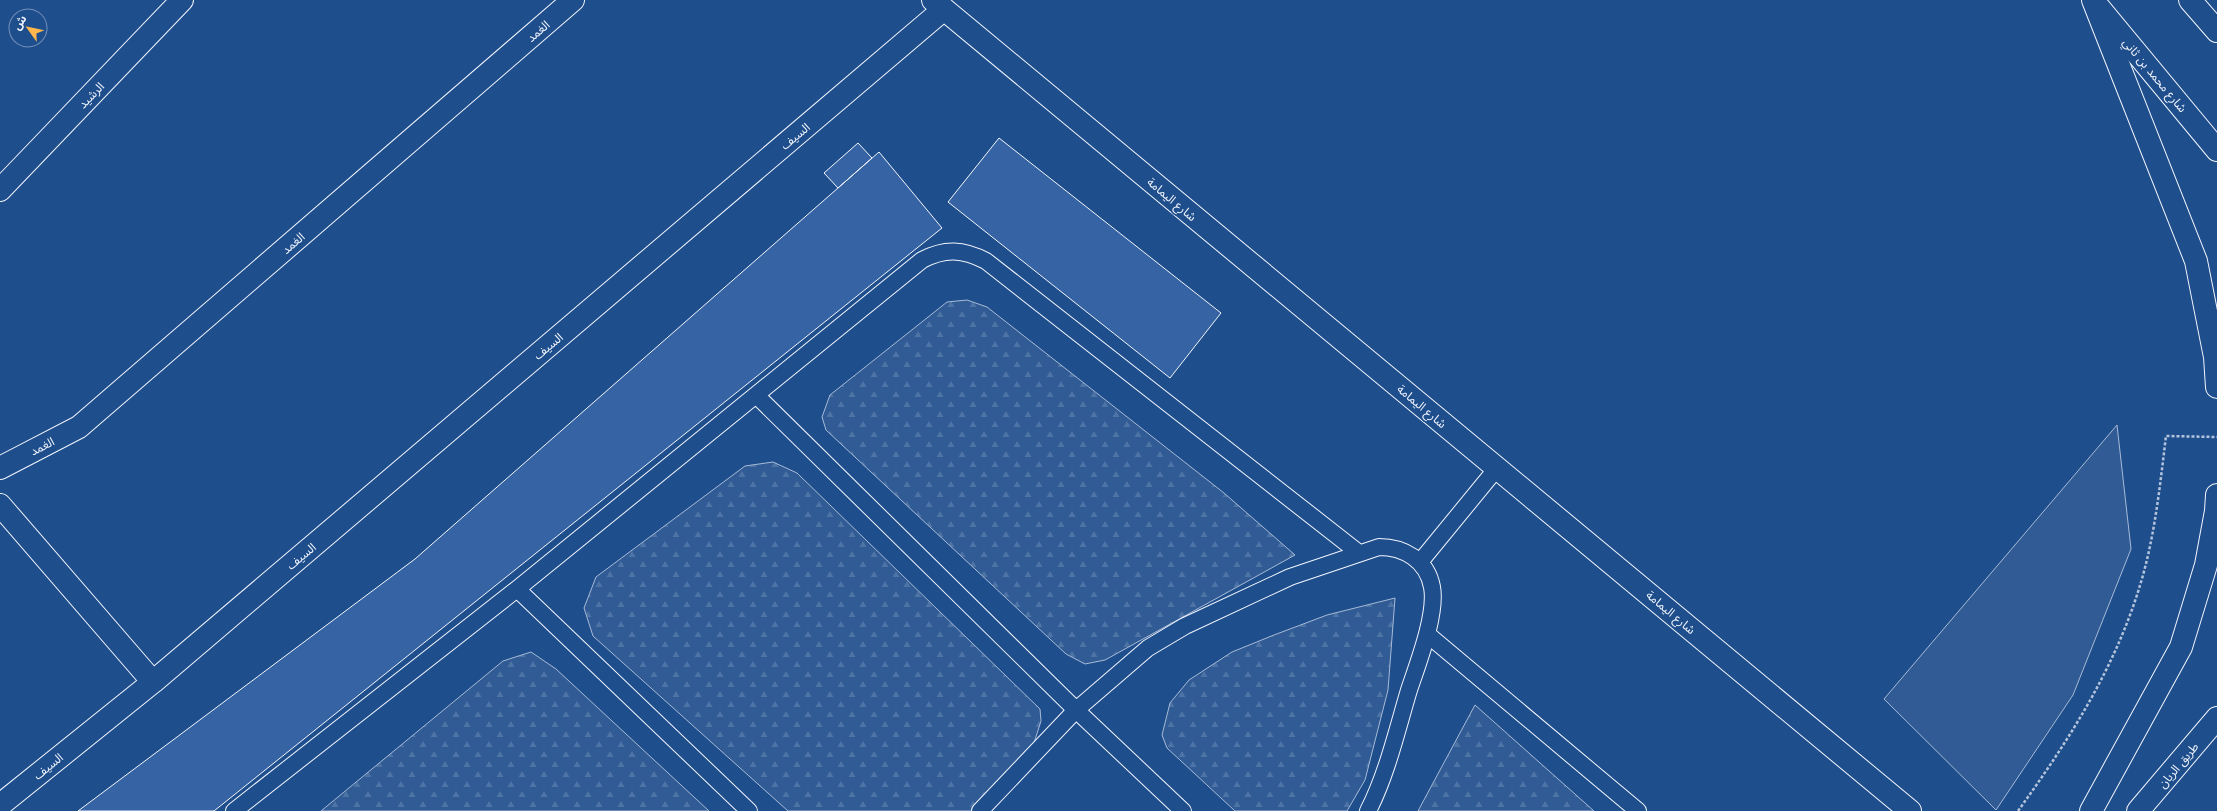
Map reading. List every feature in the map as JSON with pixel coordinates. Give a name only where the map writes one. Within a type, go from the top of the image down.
[{"type":"main road","name":"الرشيد","points":[[0,190],[182,0]]},
{"type":"main road","name":"الغمد","points":[[0,468],[79,427],[573,0]]},
{"type":"main road","name":"شارع محمد بن ثاني","points":[[2093,0],[2217,150]]},
{"type":"main road","points":[[2093,0],[2196,261],[2216,357],[2217,387]]},
{"type":"main road","points":[[2190,0],[2217,31]]},
{"type":"main road","name":"شارع اليمامة","points":[[939,5],[1910,811]]},
{"type":"main road","name":"السيف","points":[[0,804],[153,682],[939,5]]},
{"type":"main road","points":[[2091,811],[2181,648],[2206,565],[2216,511],[2217,495]]},
{"type":"main road","points":[[0,504],[153,682]]},
{"type":"main road","name":"طريق الريان","points":[[2138,811],[2217,718]]},
{"type":"lane","points":[[234,811],[517,589],[922,260],[948,250],[961,251],[986,261],[1359,553]]},
{"type":"lane","points":[[756,395],[1076,710],[1182,811]]},
{"type":"lane","points":[[1420,562],[1497,468]]},
{"type":"lane","points":[[980,811],[1076,710],[1148,648],[1185,626],[1290,576],[1379,547],[1390,547],[1400,550],[1420,562],[1428,574],[1432,586],[1433,600],[1426,634],[1398,727],[1368,811]]},
{"type":"lane","points":[[517,589],[748,811]]},
{"type":"lane","points":[[1426,634],[1638,811]]},
{"type":"path","points":[[2018,811],[2055,759],[2096,691],[2120,641],[2141,582],[2159,499],[2166,436],[2217,437]]},
{"type":"shaded area","points":[[2117,425],[2131,549],[2073,695],[1996,810],[1884,699]]},
{"type":"green space","points":[[967,300],[987,307],[1224,493],[1295,555],[1105,660],[1085,664],[1066,654],[826,430],[822,417],[830,395],[947,302]]},
{"type":"green space","points":[[773,462],[797,473],[1040,709],[1041,721],[1033,746],[972,811],[788,811],[593,636],[584,608],[596,577],[745,466]]},
{"type":"green space","points":[[1395,598],[1388,690],[1365,780],[1347,811],[1235,811],[1167,748],[1162,735],[1170,703],[1189,680],[1232,652],[1274,635],[1327,615]]},
{"type":"green space","points":[[531,652],[556,669],[709,811],[321,811],[503,661]]},
{"type":"green space","points":[[1475,705],[1594,811],[1418,811]]},
{"type":"building","points":[[999,138],[1221,313],[1170,378],[948,202]]},
{"type":"building","points":[[858,143],[872,158],[838,188],[824,173]]},
{"type":"building","points":[[879,152],[942,228],[214,811],[78,811],[415,559]]}]
